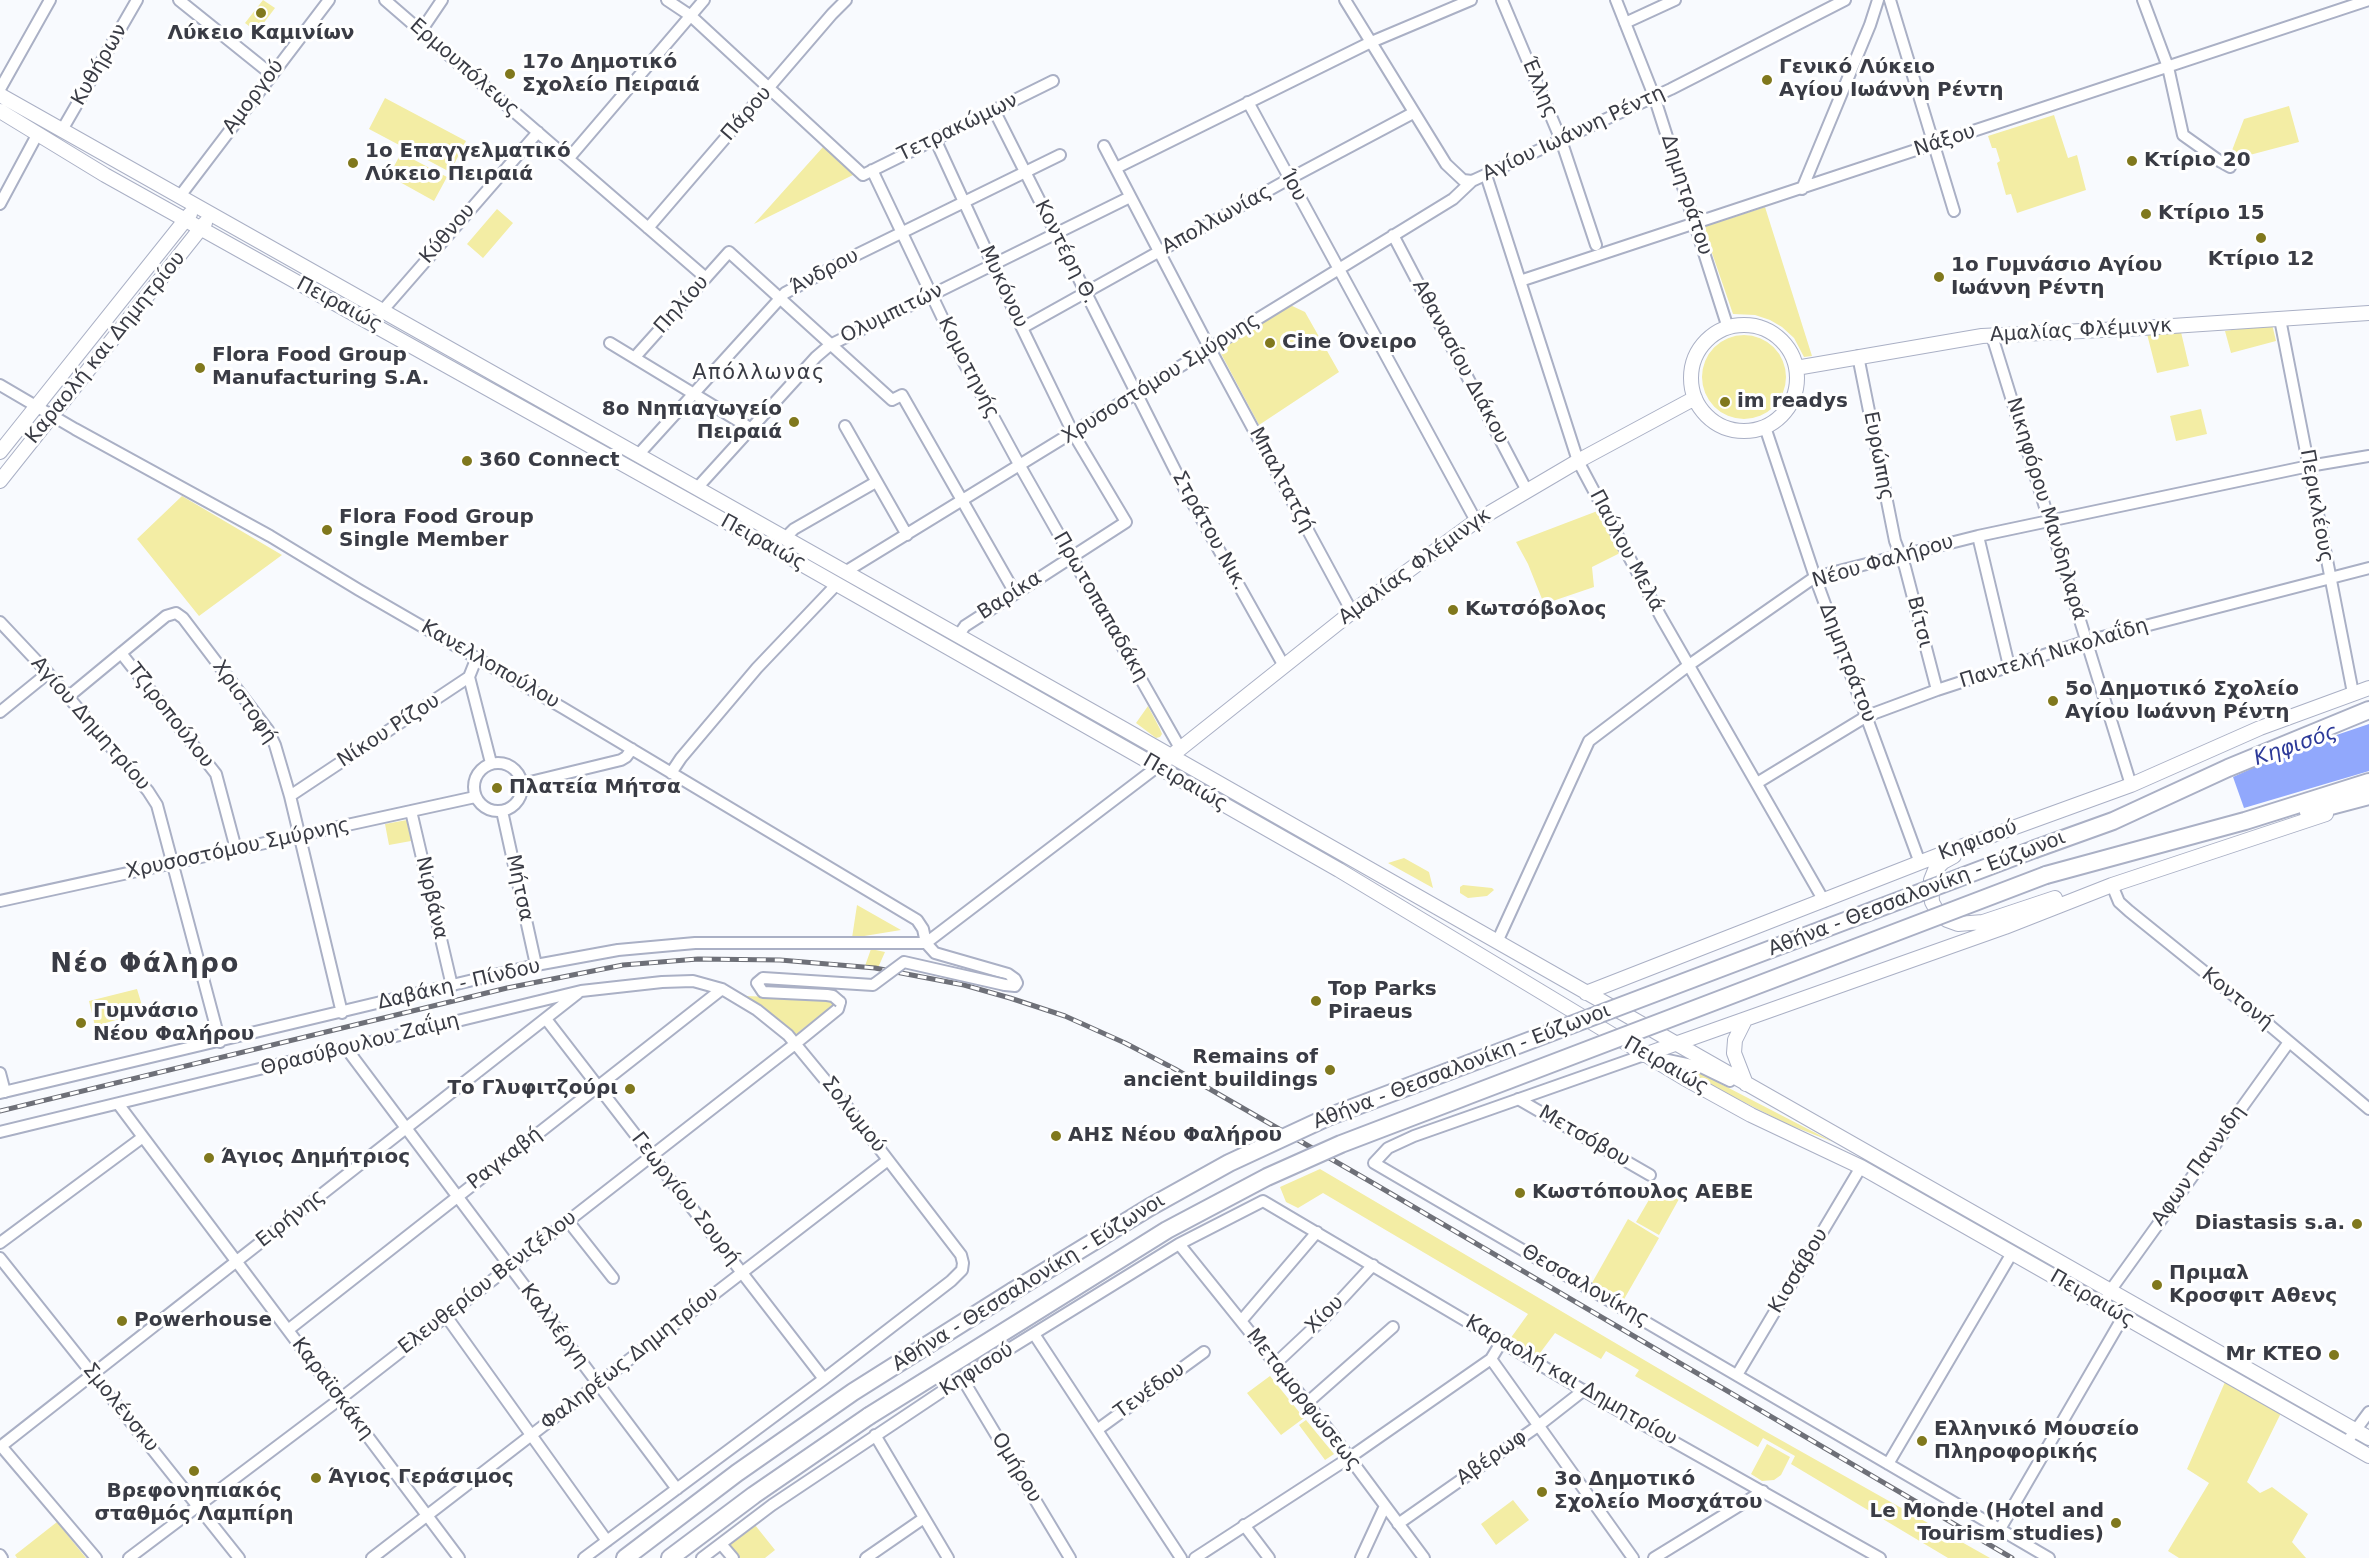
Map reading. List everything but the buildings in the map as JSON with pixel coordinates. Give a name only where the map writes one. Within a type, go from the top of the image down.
[{"type":"highway","name":"Αθήνα - Θεσσαλονίκη - Εύζωνοι","points":[[625,1558],[736,1473],[853,1392],[1150,1207],[1229,1163],[1328,1118],[1394,1092],[2113,821],[2228,768],[2369,710]]},
{"type":"highway","name":"Αθήνα - Θεσσαλονίκη - Εύζωνοι","points":[[670,1558],[754,1495],[869,1416],[1167,1230],[1267,1177],[1362,1135],[2046,875],[2245,821],[2369,782]]},
{"type":"highway","points":[[2245,821],[2277,820],[2369,797]]},
{"type":"main road","name":"Πειραιώς","points":[[0,94],[958,636],[1175,752],[1497,942],[2369,1438]]},
{"type":"main road","name":"Πειραιώς","points":[[0,111],[37,135],[201,228],[1339,870],[1644,1055],[1751,1115],[1861,1167],[2369,1456]]},
{"type":"main road","name":"Καραολή και Δημητρίου","points":[[0,452],[197,206]]},
{"type":"main road","name":"Καραολή και Δημητρίου","points":[[0,481],[212,215]]},
{"type":"main road","name":"Αμαλίας Φλέμινγκ","points":[[1796,368],[1858,356],[1992,336],[2369,313]]},
{"type":"main road","points":[[1748,325],[1767,330],[1775,335],[1789,350],[1796,368],[1796,389],[1793,399],[1782,416],[1765,428],[1742,432],[1725,427],[1709,418],[1695,398],[1691,378],[1696,355],[1712,336],[1728,328],[1748,325]]},
{"type":"main road","name":"Αμαλίας Φλέμινγκ","points":[[1157,767],[1352,612],[1476,521],[1526,489],[1695,398]]},
{"type":"main road","name":"Κηφισού","points":[[1586,993],[1920,863],[2131,785],[2260,728],[2369,688]]},
{"type":"main road","points":[[1644,1055],[2005,927],[2112,885],[2228,848],[2369,797]]},
{"type":"main road","points":[[2008,830],[1943,862],[1935,870],[1931,880],[1932,902],[1947,920],[1958,924],[1983,922],[2057,897],[2112,885]]},
{"type":"main road","points":[[1745,1020],[1735,1040],[1734,1053],[1746,1084]]},
{"type":"street","points":[[0,89],[50,0]]},
{"type":"street","name":"Κυθήρων","points":[[62,130],[137,0]]},
{"type":"street","points":[[179,0],[271,74]]},
{"type":"street","name":"Αμοργού","points":[[180,196],[328,0]]},
{"type":"street","name":"Ερμουπόλεως","points":[[384,0],[706,278]]},
{"type":"street","points":[[421,31],[442,0]]},
{"type":"street","name":"Κομοτηνής","points":[[667,0],[691,16],[768,90],[867,173],[902,233],[963,361],[1020,466]]},
{"type":"street","points":[[569,158],[704,0]]},
{"type":"street","name":"Πάρου","points":[[648,228],[846,0]]},
{"type":"street","name":"Αγίου Ιωάννη Ρέντη","points":[[1345,0],[1369,43],[1446,164],[1463,180],[1472,181],[1654,96],[1845,0]]},
{"type":"street","points":[[1116,168],[1369,43],[1471,0]]},
{"type":"street","name":"Έλλης","points":[[1502,0],[1561,140],[1596,245]]},
{"type":"street","name":"Δημητράτου","points":[[1616,0],[1654,96],[1728,328]]},
{"type":"street","points":[[1625,23],[1675,0]]},
{"type":"street","points":[[1802,189],[1870,25],[1878,0]]},
{"type":"street","points":[[1890,0],[1954,211]]},
{"type":"street","points":[[2143,0],[2168,67],[2183,135],[2230,167]]},
{"type":"street","name":"Νάξου","points":[[1520,281],[2369,0]]},
{"type":"street","name":"Τετρακώμων","points":[[867,173],[1053,81]]},
{"type":"street","name":"Ίου","points":[[1248,102],[1339,269]]},
{"type":"street","name":"Κοντέρη Θ.","points":[[994,110],[1137,394]]},
{"type":"street","name":"Απολλωνίας","points":[[1022,328],[1289,179],[1413,113]]},
{"type":"street","name":"Κύθνου","points":[[383,310],[538,132]]},
{"type":"street","points":[[0,204],[37,135]]},
{"type":"street","name":"Μυκόνου","points":[[935,139],[1073,433],[1126,522]]},
{"type":"street","name":"Μπαλτατζή","points":[[1104,146],[1352,612]]},
{"type":"street","name":"Άνδρου","points":[[638,455],[780,298],[797,286],[1060,154]]},
{"type":"street","name":"Παύλου Μελά","points":[[1486,175],[1578,460],[1661,616],[1824,901]]},
{"type":"street","name":"Χρυσοστόμου Σμύρνης","points":[[845,572],[1453,199],[1472,181]]},
{"type":"street","name":"Ολυμπιτών","points":[[697,488],[816,357],[830,345],[1130,197]]},
{"type":"street","name":"Αθανασίου Διάκου","points":[[1393,235],[1526,489]]},
{"type":"street","name":"Πηλίου","points":[[635,357],[729,252],[780,298]]},
{"type":"street","points":[[1339,269],[1476,521]]},
{"type":"street","points":[[780,298],[830,345],[897,397],[1015,593]]},
{"type":"street","name":"Περικλέους","points":[[2280,319],[2353,693]]},
{"type":"street","name":"Νικηφόρου Μανδηλαρά","points":[[1992,336],[2131,785]]},
{"type":"street","points":[[610,343],[750,428]]},
{"type":"street","name":"Ευρώπης","points":[[1858,356],[1900,555]]},
{"type":"street","name":"Κανελλοπούλου","points":[[0,385],[270,536],[364,594],[477,657],[917,920],[923,929],[926,943]]},
{"type":"street","name":"Στράτου Νικ.","points":[[1137,394],[1182,484],[1284,666]]},
{"type":"street","points":[[845,426],[907,535]]},
{"type":"street","name":"Δημητράτου","points":[[1765,428],[1815,577],[1920,863]]},
{"type":"street","name":"Νέου Φαλήρου","points":[[1497,942],[1589,741],[1689,665],[1815,577],[2049,520],[2309,466],[2369,456]]},
{"type":"street","name":"Πρωτοπαπαδάκη","points":[[1020,466],[1175,752]]},
{"type":"street","points":[[784,538],[794,529],[876,482]]},
{"type":"street","name":"Βαρίκα","points":[[958,636],[965,626],[1126,522]]},
{"type":"street","points":[[1978,536],[2009,666]]},
{"type":"street","name":"Βίτσι","points":[[1900,555],[1937,690]]},
{"type":"street","name":"Παντελή Νικολαΐδη","points":[[1757,783],[1867,716],[1937,690],[2087,641],[2369,568]]},
{"type":"street","points":[[671,773],[757,668],[836,585]]},
{"type":"street","name":"Χριστοφή","points":[[121,654],[166,616],[176,613],[183,618],[268,730],[275,745],[290,796],[342,1013]]},
{"type":"street","name":"Αγίου Δημητρίου","points":[[0,622],[48,673],[153,798],[173,863],[220,1042]]},
{"type":"street","points":[[68,697],[121,654]]},
{"type":"street","name":"Τζιροπούλου","points":[[121,654],[216,774],[236,849]]},
{"type":"street","points":[[477,657],[470,677],[491,763]]},
{"type":"street","points":[[0,712],[48,673]]},
{"type":"street","name":"Νίκου Ρίζου","points":[[290,796],[470,677]]},
{"type":"street","points":[[522,784],[621,760],[632,749]]},
{"type":"street","points":[[491,763],[511,766],[518,773],[522,784],[517,802],[502,811],[485,808],[476,796],[473,787],[476,775],[483,767],[491,763]]},
{"type":"street","points":[[926,943],[1157,767]]},
{"type":"street","name":"Χρυσοστόμου Σμύρνης","points":[[0,901],[476,796]]},
{"type":"street","name":"Νιρβάνα","points":[[411,811],[452,986]]},
{"type":"street","name":"Μήτσα","points":[[502,811],[536,965]]},
{"type":"street","name":"Κοντονή","points":[[2112,885],[2120,902],[2129,912],[2243,1003],[2369,1109]]},
{"type":"street","name":"Δαβάκη - Πίνδου","points":[[2,1093],[536,965],[642,947],[695,943],[926,943]]},
{"type":"street","name":"Ελευθερίου Βενιζέλου","points":[[129,1558],[340,1399],[838,1009],[840,1002],[833,996],[763,992],[758,983],[763,978],[873,985],[904,962],[1009,987],[1016,984],[1015,979],[1008,974],[935,953],[926,943]]},
{"type":"street","name":"Θρασύβουλου Ζαΐμη","points":[[0,1132],[119,1105],[581,991],[686,981],[722,989]]},
{"type":"street","name":"Σολωμού","points":[[722,989],[765,1015],[795,1044],[961,1255],[962,1270],[951,1281],[824,1379]]},
{"type":"street","name":"Ραγκαβή","points":[[288,1330],[722,989]]},
{"type":"street","name":"Ειρήνης","points":[[1,1446],[581,991]]},
{"type":"street","name":"Γεωργίου Σουρή","points":[[546,1019],[824,1379]]},
{"type":"street","name":"Αφων Παννιδη","points":[[2103,1305],[2110,1291],[2289,1041]]},
{"type":"street","name":"Καλλέργη","points":[[346,1048],[676,1489]]},
{"type":"street","points":[[1644,1055],[1701,1067],[1736,1084],[1746,1084]]},
{"type":"street","name":"Θεσσαλονίκης","points":[[1644,1055],[1414,1136],[1383,1151],[1374,1162],[2049,1558]]},
{"type":"street","points":[[0,1073],[2,1093]]},
{"type":"street","name":"Μετσόβου","points":[[1518,1099],[1650,1175]]},
{"type":"street","name":"Καραϊσκάκη","points":[[119,1105],[459,1558]]},
{"type":"street","points":[[0,1243],[143,1137]]},
{"type":"street","name":"Φαληρέως Δημητρίου","points":[[372,1558],[888,1160]]},
{"type":"street","name":"Κισσάβου","points":[[1737,1375],[1861,1167]]},
{"type":"street","name":"Καραολή και Δημητρίου","points":[[1263,1201],[1584,1390],[1880,1558]]},
{"type":"street","name":"Κηφισού","points":[[702,1558],[772,1505],[962,1378],[1179,1244],[1263,1201]]},
{"type":"street","points":[[568,1221],[613,1278]]},
{"type":"street","points":[[1241,1321],[1317,1232]]},
{"type":"street","name":"Μεταμορφώσεως","points":[[1179,1244],[1307,1403],[1424,1558]]},
{"type":"street","points":[[1888,1464],[2012,1253]]},
{"type":"street","name":"Σμολένσκυ","points":[[0,1258],[239,1558]]},
{"type":"street","name":"Χίου","points":[[1275,1364],[1374,1266]]},
{"type":"street","points":[[446,1316],[607,1541]]},
{"type":"street","points":[[2000,1529],[2123,1317]]},
{"type":"street","points":[[1307,1403],[1393,1327]]},
{"type":"street","points":[[1035,1334],[1181,1558]]},
{"type":"street","points":[[1196,1558],[1349,1458],[1491,1359],[1502,1341]]},
{"type":"street","name":"Τενέδου","points":[[1097,1430],[1204,1352]]},
{"type":"street","points":[[1491,1359],[1633,1558]]},
{"type":"street","name":"Ομήρου","points":[[962,1378],[1070,1558]]},
{"type":"street","points":[[584,1558],[824,1379]]},
{"type":"street","name":"Αβέρωφ","points":[[1398,1524],[1538,1426],[1584,1390]]},
{"type":"street","points":[[2346,1443],[2369,1412]]},
{"type":"street","points":[[874,1436],[948,1558]]},
{"type":"street","points":[[1,1446],[96,1558]]},
{"type":"street","points":[[1653,1558],[1763,1491]]},
{"type":"street","points":[[1361,1558],[1384,1506]]},
{"type":"street","points":[[866,1558],[924,1518]]},
{"type":"street","points":[[1244,1525],[1269,1558]]},
{"type":"street","points":[[721,1544],[733,1558]]},
{"type":"shaded area","points":[[263,0],[275,8],[257,32],[245,23]]},
{"type":"shaded area","points":[[385,98],[466,141],[450,172],[369,129]]},
{"type":"shaded area","points":[[2289,106],[2299,142],[2242,157],[2231,153],[2244,119]]},
{"type":"shaded area","points":[[2054,115],[2068,158],[2077,155],[2086,190],[2017,213],[2011,194],[2006,195],[1997,163],[2000,161],[1996,148],[1992,148],[1988,136]]},
{"type":"shaded area","points":[[823,147],[855,174],[754,224]]},
{"type":"shaded area","points":[[401,153],[447,177],[434,201],[389,176]]},
{"type":"shaded area","points":[[1765,207],[1812,356],[1804,357],[1794,338],[1770,320],[1755,315],[1733,314],[1703,227]]},
{"type":"shaded area","points":[[497,209],[513,223],[483,258],[467,244]]},
{"type":"shaded area","points":[[1288,304],[1305,312],[1339,372],[1259,425],[1218,348]]},
{"type":"shaded area","points":[[2272,324],[2276,341],[2231,353],[2225,331]]},
{"type":"shaded area","points":[[2181,332],[2189,366],[2157,373],[2147,334]]},
{"type":"shaded area","points":[[1744,335],[1767,342],[1779,354],[1786,377],[1779,400],[1767,412],[1744,419],[1721,412],[1709,400],[1702,377],[1709,354],[1721,342]]},
{"type":"shaded area","points":[[2201,409],[2207,434],[2176,441],[2170,416]]},
{"type":"shaded area","points":[[182,496],[282,555],[199,616],[137,539]]},
{"type":"shaded area","points":[[1600,510],[1622,552],[1592,567],[1594,587],[1544,604],[1528,564],[1516,542]]},
{"type":"shaded area","points":[[1148,706],[1162,734],[1160,737],[1156,738],[1136,723]]},
{"type":"shaded area","points":[[407,820],[411,841],[389,845],[385,824]]},
{"type":"shaded area","points":[[1404,858],[1429,872],[1433,888],[1388,863]]},
{"type":"shaded area","points":[[1463,885],[1494,890],[1487,896],[1468,898],[1460,893],[1460,887]]},
{"type":"shaded area","points":[[857,905],[901,930],[852,938]]},
{"type":"shaded area","points":[[871,949],[885,952],[877,970],[865,966]]},
{"type":"shaded area","points":[[137,989],[144,1012],[95,1026],[89,1001]]},
{"type":"shaded area","points":[[745,996],[830,999],[835,1004],[795,1035]]},
{"type":"shaded area","points":[[1694,1070],[1833,1142],[1787,1124],[1706,1083],[1692,1075]]},
{"type":"shaded area","points":[[1320,1169],[1763,1430],[1990,1558],[1948,1558],[1791,1464],[1795,1456],[1763,1438],[1758,1447],[1635,1376],[1639,1370],[1606,1351],[1601,1359],[1555,1333],[1537,1357],[1510,1339],[1528,1314],[1323,1193],[1298,1208],[1286,1202],[1280,1187]]},
{"type":"shaded area","points":[[1657,1186],[1679,1199],[1659,1235],[1636,1222]]},
{"type":"shaded area","points":[[1628,1219],[1659,1238],[1623,1301],[1592,1283]]},
{"type":"shaded area","points":[[1270,1376],[1304,1418],[1281,1435],[1247,1393]]},
{"type":"shaded area","points":[[2225,1382],[2281,1413],[2247,1482],[2260,1493],[2272,1487],[2308,1514],[2292,1542],[2306,1558],[2179,1558],[2168,1551],[2209,1483],[2187,1469]]},
{"type":"shaded area","points":[[1306,1420],[1334,1454],[1325,1460],[1299,1425]]},
{"type":"shaded area","points":[[1767,1444],[1790,1457],[1781,1475],[1774,1480],[1762,1481],[1751,1474]]},
{"type":"shaded area","points":[[1513,1500],[1529,1520],[1496,1545],[1481,1524]]},
{"type":"shaded area","points":[[57,1522],[86,1558],[17,1558],[15,1555]]},
{"type":"shaded area","points":[[755,1525],[775,1550],[765,1558],[740,1558],[728,1544]]},
{"type":"water","points":[[2369,724],[2369,771],[2244,808],[2233,777],[2295,749]]},
{"type":"railway","points":[[0,1111],[507,988],[623,965],[698,959],[780,960],[875,968],[964,985],[1065,1016],[1175,1069],[2012,1558]]},
{"type":"place","name":"Λύκειο Καμινίων","points":[[261,13]]},
{"type":"place","name":"17ο Δημοτικό Σχολείο Πειραιά","points":[[510,74]]},
{"type":"place","name":"Γενικό Λύκειο Αγίου Ιωάννη Ρέντη","points":[[1767,80]]},
{"type":"place","name":"Κτίριο 20","points":[[2132,161]]},
{"type":"place","name":"1ο Επαγγελματικό Λύκειο Πειραιά","points":[[353,163]]},
{"type":"place","name":"Κτίριο 15","points":[[2146,214]]},
{"type":"place","name":"Κτίριο 12","points":[[2261,238]]},
{"type":"place","name":"1ο Γυμνάσιο Αγίου Ιωάννη Ρέντη","points":[[1939,277]]},
{"type":"place","name":"Cine Όνειρο","points":[[1270,343]]},
{"type":"place","name":"Flora Food Group Manufacturing S.A.","points":[[200,368]]},
{"type":"place","name":"im readys","points":[[1725,402]]},
{"type":"place","name":"8ο Νηπιαγωγείο Πειραιά","points":[[794,422]]},
{"type":"place","name":"360 Connect","points":[[467,461]]},
{"type":"place","name":"Flora Food Group Single Member","points":[[327,530]]},
{"type":"place","name":"Κωτσόβολος","points":[[1453,610]]},
{"type":"place","name":"5ο Δημοτικό Σχολείο Αγίου Ιωάννη Ρέντη","points":[[2053,701]]},
{"type":"place","name":"Πλατεία Μήτσα","points":[[497,788]]},
{"type":"place","name":"Top Parks Piraeus","points":[[1316,1001]]},
{"type":"place","name":"Γυμνάσιο Νέου Φαλήρου","points":[[81,1023]]},
{"type":"place","name":"Remains of ancient buildings","points":[[1330,1070]]},
{"type":"place","name":"Το Γλυφιτζούρι","points":[[630,1089]]},
{"type":"place","name":"ΑΗΣ Νέου Φαλήρου","points":[[1056,1136]]},
{"type":"place","name":"Άγιος Δημήτριος","points":[[209,1158]]},
{"type":"place","name":"Κωστόπουλος ΑΕΒΕ","points":[[1520,1193]]},
{"type":"place","name":"Diastasis s.a.","points":[[2357,1224]]},
{"type":"place","name":"Πριμαλ Κροσφιτ Αθενς","points":[[2157,1285]]},
{"type":"place","name":"Powerhouse","points":[[122,1321]]},
{"type":"place","name":"Mr KTEO","points":[[2334,1355]]},
{"type":"place","name":"Ελληνικό Μουσείο Πληροφορικής","points":[[1922,1441]]},
{"type":"place","name":"Bρεφονηπιακός σταθμός Λαμπίρη","points":[[194,1471]]},
{"type":"place","name":"Άγιος Γεράσιμος","points":[[316,1478]]},
{"type":"place","name":"3ο Δημοτικό Σχολείο Μοσχάτου","points":[[1542,1492]]},
{"type":"place","name":"Le Monde (Hotel and Tourism studies)","points":[[2116,1523]]},
{"type":"district","name":"Απόλλωνας","points":[[759,374]]},
{"type":"district","name":"Νέο Φάληρο","points":[[145,965]]},
{"type":"water label","name":"Κηφισός","points":[[2296,746]]}]
